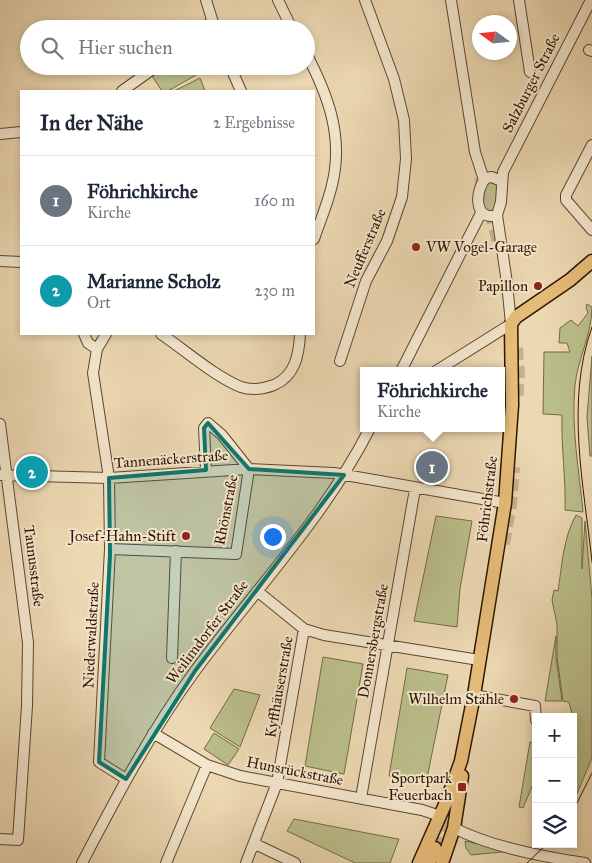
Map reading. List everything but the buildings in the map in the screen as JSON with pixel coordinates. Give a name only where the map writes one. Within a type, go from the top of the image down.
[{"type":"main road","points":[[511,324],[516,317],[570,280],[592,261]]},
{"type":"main road","name":"Föhrichstraße","points":[[429,863],[448,815],[461,761],[474,695],[505,503],[512,405],[511,324]]},
{"type":"main road","name":"Föhrichstraße","points":[[436,844],[448,815]]},
{"type":"main road","points":[[419,863],[436,844]]},
{"type":"main road","points":[[436,844],[442,863]]},
{"type":"street","points":[[206,0],[212,20]]},
{"type":"street","points":[[278,0],[288,20]]},
{"type":"street","name":"Neufferstraße","points":[[340,361],[366,281],[387,242],[402,197],[406,159],[404,120],[394,79],[364,0]]},
{"type":"street","points":[[451,0],[475,152],[484,180],[479,191],[479,210],[488,216],[496,215]]},
{"type":"street","points":[[519,0],[530,72]]},
{"type":"street","name":"Salzburger Straße","points":[[501,181],[506,163],[591,0]]},
{"type":"street","points":[[315,70],[325,89],[334,121],[337,153],[332,184],[315,236]]},
{"type":"street","points":[[123,90],[144,75]]},
{"type":"street","points":[[234,75],[241,90]]},
{"type":"street","points":[[0,134],[20,132]]},
{"type":"street","points":[[592,145],[566,195],[566,200],[592,230]]},
{"type":"street","points":[[484,180],[492,177],[501,181]]},
{"type":"street","name":"Föhrichstraße","points":[[501,181],[500,210],[496,215],[508,283],[511,324]]},
{"type":"street","points":[[403,367],[481,213]]},
{"type":"street","points":[[0,261],[20,262]]},
{"type":"street","points":[[442,367],[511,324]]},
{"type":"street","points":[[84,335],[88,343],[97,349],[105,335]]},
{"type":"street","points":[[162,335],[242,388],[262,390],[281,382],[294,369],[300,335]]},
{"type":"street","name":"Niederwaldstraße","points":[[97,349],[93,373],[109,478],[110,549],[99,762],[126,779]]},
{"type":"street","name":"Taunusstraße","points":[[0,424],[3,475],[19,561],[28,643],[27,706],[18,840],[0,839]]},
{"type":"street","points":[[206,470],[204,428],[208,424],[222,435],[249,469]]},
{"type":"street","name":"Weilimdorfer Straße","points":[[82,863],[126,779],[153,733],[195,671],[344,475],[368,432]]},
{"type":"street","name":"Tannenäckerstraße","points":[[3,475],[109,478],[206,470],[249,469],[344,475],[414,489],[505,503]]},
{"type":"street","name":"Rhönstraße","points":[[110,549],[236,554],[249,469]]},
{"type":"street","name":"Donnersbergstraße","points":[[361,798],[414,489]]},
{"type":"street","points":[[172,658],[176,551]]},
{"type":"street","points":[[257,591],[304,629],[324,635],[479,660]]},
{"type":"street","name":"Kyffhäuserstraße","points":[[246,863],[277,783],[304,629]]},
{"type":"street","points":[[474,695],[535,706],[536,713]]},
{"type":"street","name":"Hunsrückstraße","points":[[153,733],[207,765],[240,776],[448,815],[524,850],[557,859],[585,863]]},
{"type":"street","points":[[166,863],[207,765]]},
{"type":"street","points":[[254,844],[295,863]]},
{"type":"street","points":[[412,863],[420,849],[436,844]]},
{"type":"highlighted area","points":[[208,423],[249,469],[344,475],[195,671],[126,779],[99,762],[110,555],[109,478],[206,470],[204,428]]},
{"type":"green space","points":[[196,75],[170,90],[161,90],[152,76]]},
{"type":"green space","points":[[200,78],[205,90],[176,90]]},
{"type":"green space","points":[[494,181],[498,193],[495,206],[491,213],[486,213],[480,199],[484,183]]},
{"type":"green space","points":[[587,304],[592,307],[591,317],[579,365],[574,401],[576,448],[583,512],[565,510],[562,415],[543,414],[544,352],[570,352],[567,343],[559,343],[560,328],[571,320],[578,326],[588,313]]},
{"type":"green space","points":[[592,356],[592,456],[590,456],[587,417]]},
{"type":"green space","points":[[576,515],[582,518],[582,569],[585,521],[592,598],[592,758],[577,794],[577,713],[572,713],[569,702],[563,701],[557,657],[557,624],[552,600],[554,590],[558,591],[568,533]]},
{"type":"green space","points":[[436,516],[472,521],[460,589],[457,627],[414,621]]},
{"type":"green space","points":[[556,636],[556,657],[562,701],[545,701]]},
{"type":"green space","points":[[323,657],[363,664],[344,774],[305,766]]},
{"type":"green space","points":[[407,668],[448,675],[426,783],[389,776]]},
{"type":"green space","points":[[234,689],[260,695],[240,747],[210,728]]},
{"type":"green space","points":[[214,733],[239,749],[228,765],[204,749]]},
{"type":"green space","points":[[530,742],[532,742],[532,787],[523,808],[519,807]]},
{"type":"green space","points":[[294,819],[399,839],[390,863],[355,863],[287,831]]},
{"type":"green space","points":[[465,841],[511,851],[471,855],[466,848]]},
{"type":"tunnel","points":[[480,177],[498,242]]},
{"type":"tunnel","points":[[517,348],[519,375],[517,402]]},
{"type":"tunnel","points":[[504,544],[511,504],[514,467]]},
{"type":"tunnel","points":[[435,848],[451,803]]},
{"type":"tram line","points":[[592,327],[584,355],[579,385],[578,414],[581,474],[592,562]]},
{"type":"tram line","points":[[577,803],[592,773]]},
{"type":"tram line","points":[[527,863],[543,848]]},
{"type":"place","name":"VW Vogel-Garage","points":[[416,247]]},
{"type":"place","name":"Papillon","points":[[538,286]]},
{"type":"place","name":"Föhrichkirche","points":[[432,467]]},
{"type":"place","name":"Marianne Scholz","points":[[32,472]]},
{"type":"place","name":"Josef-Hahn-Stift","points":[[186,536]]},
{"type":"place","name":"Wilhelm Stähle","points":[[514,699]]},
{"type":"place","name":"Sportpark Feuerbach","points":[[462,787]]}]
